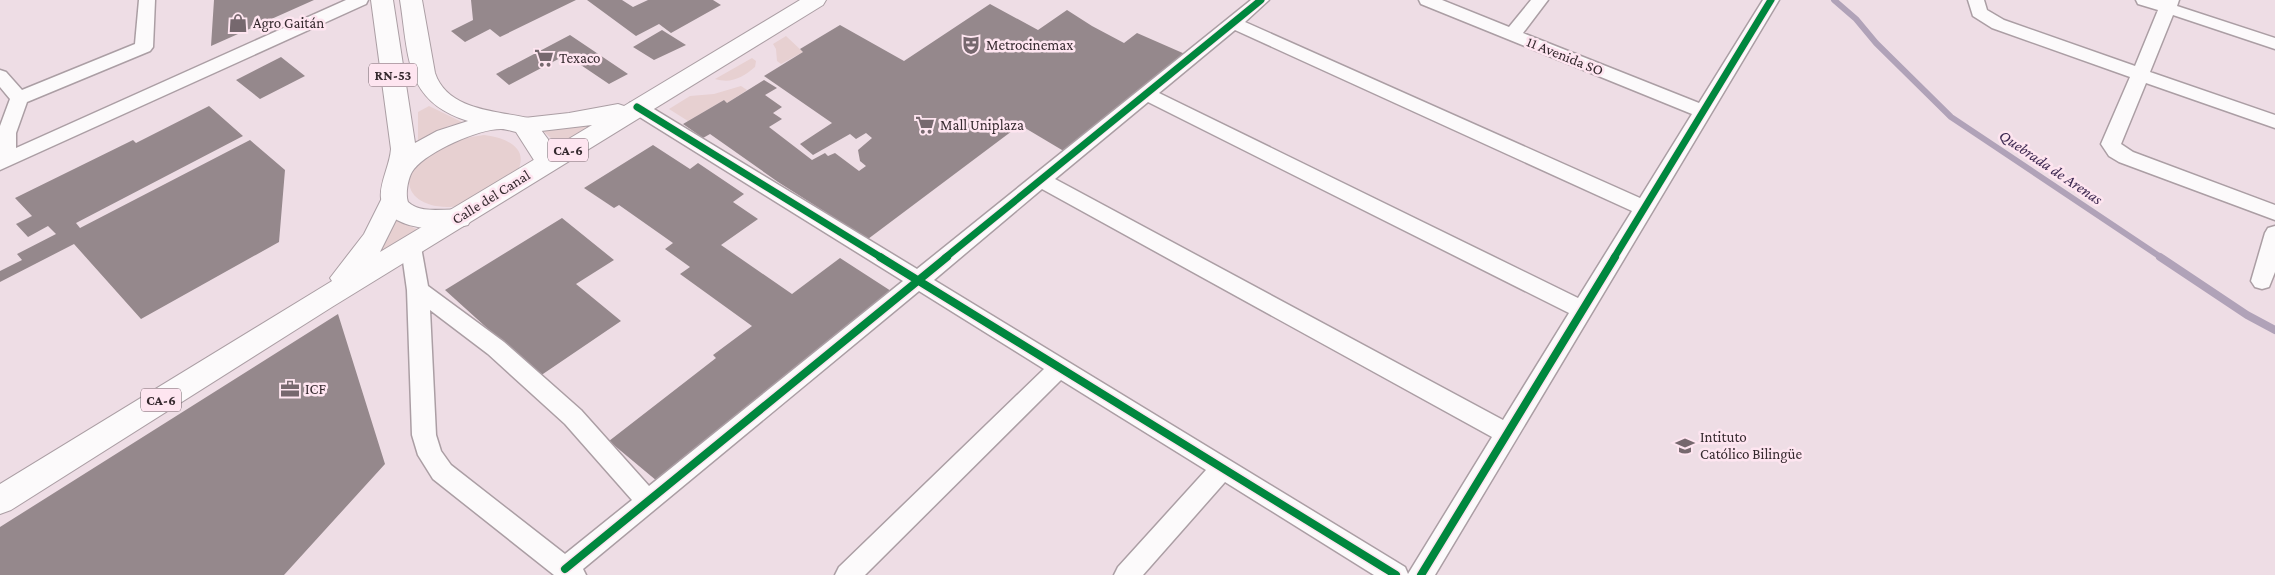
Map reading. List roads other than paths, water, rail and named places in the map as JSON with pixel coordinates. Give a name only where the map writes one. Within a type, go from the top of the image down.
[{"type":"main road","name":"RN-53","points":[[382,0],[404,149],[394,198]]},
{"type":"main road","name":"RN-53","points":[[411,0],[424,76],[431,87],[441,98],[456,108],[474,116],[513,123]]},
{"type":"main road","name":"Calle del Canal","points":[[322,300],[814,0]]},
{"type":"main road","points":[[402,166],[425,147],[446,136],[476,126],[593,117],[637,107]]},
{"type":"main road","points":[[513,123],[541,148],[548,162]]},
{"type":"main road","points":[[394,198],[396,205],[408,216],[426,219],[459,218]]},
{"type":"main road","points":[[322,300],[347,276],[367,251],[382,227],[394,198]]},
{"type":"main road","name":"CA-6","points":[[0,500],[322,300]]},
{"type":"street","points":[[3,162],[7,133],[19,98],[144,46],[147,0]]},
{"type":"street","points":[[3,162],[360,0]]},
{"type":"street","points":[[411,247],[418,290],[424,436],[430,456],[442,472],[569,572],[648,501],[1261,0]]},
{"type":"street","name":"11 Avenida SO","points":[[1427,0],[1703,112]]},
{"type":"street","points":[[1512,35],[1540,0]]},
{"type":"street","points":[[1421,575],[1771,0]]},
{"type":"street","points":[[1976,0],[1979,12],[1998,24],[2275,122]]},
{"type":"street","points":[[2144,0],[2169,4],[2275,44]]},
{"type":"street","points":[[2169,4],[2111,144],[2116,151],[2126,157],[2275,212]]},
{"type":"street","points":[[1233,23],[1644,208]]},
{"type":"street","points":[[0,76],[19,98]]},
{"type":"street","points":[[1146,94],[1583,310]]},
{"type":"street","points":[[637,107],[1396,575]]},
{"type":"street","points":[[1041,180],[1507,434]]},
{"type":"street","points":[[2262,281],[2275,233]]},
{"type":"street","points":[[418,290],[496,348],[573,418],[648,501]]},
{"type":"street","points":[[848,575],[1059,368]]},
{"type":"street","points":[[1127,575],[1222,469]]},
{"type":"waterway","name":"Quebrada de Arenas","points":[[1834,0],[1856,19],[1876,43],[1951,117],[2162,258]]},
{"type":"waterway","name":"Quebrada de Arenas","points":[[2160,257],[2247,315],[2275,330]]},
{"type":"place","name":"Agro Gaitán","points":[[238,23]]},
{"type":"place","name":"Metrocinemax","points":[[971,45]]},
{"type":"place","name":"Texaco","points":[[544,58]]},
{"type":"place","name":"Mall Uniplaza","points":[[925,125]]},
{"type":"place","name":"ICF","points":[[290,389]]},
{"type":"place","name":"Intituto Católico Bilingüe","points":[[1685,446]]}]
